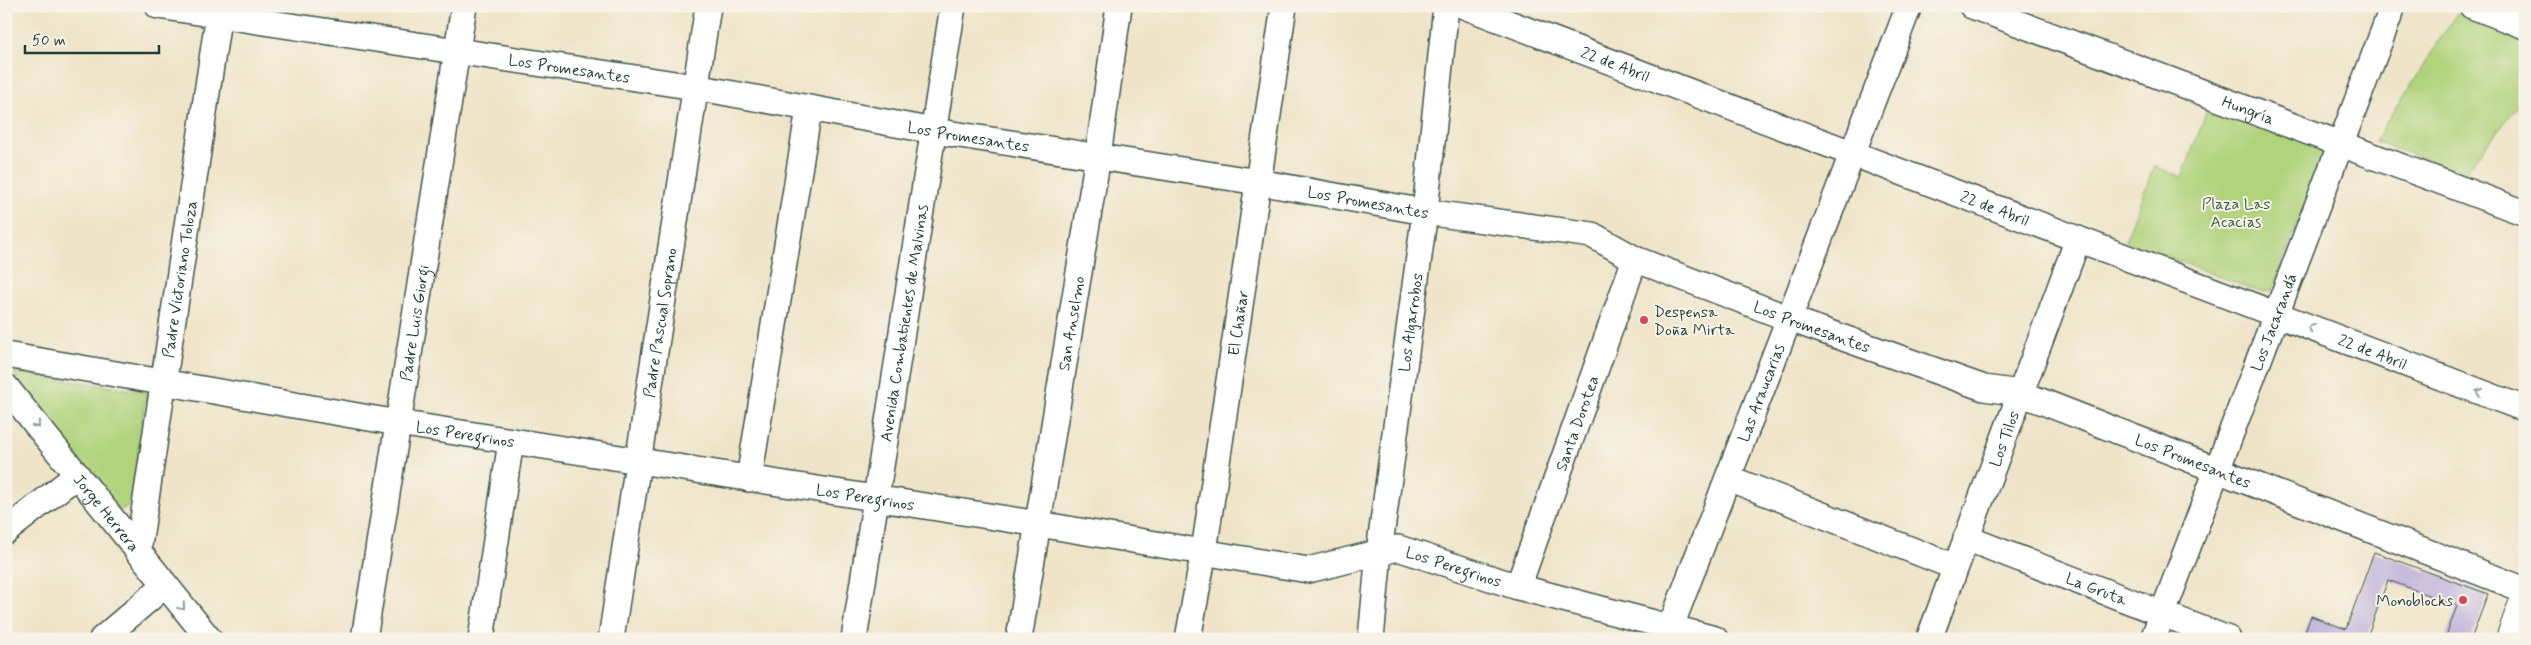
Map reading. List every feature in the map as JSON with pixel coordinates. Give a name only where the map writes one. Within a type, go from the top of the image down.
[{"type":"main road","points":[[2510,639],[2525,598]]},
{"type":"street","name":"Los Promesantes","points":[[158,6],[219,11],[695,87],[934,131],[1258,182],[1426,212],[1592,234],[1635,259],[1790,319],[1984,388],[2020,393],[2217,468],[2525,590]]},
{"type":"street","name":"Padre Luis Giorgi","points":[[364,639],[464,6]]},
{"type":"street","name":"Padre Pascual Soprano","points":[[611,639],[708,6]]},
{"type":"street","name":"Avenida Combatientes de Malvinas","points":[[854,639],[954,6]]},
{"type":"street","name":"San Anselmo","points":[[1019,639],[1098,156],[1120,6]]},
{"type":"street","name":"El Chañar","points":[[1188,639],[1204,550],[1284,6]]},
{"type":"street","name":"Los Algarrobos","points":[[1371,639],[1379,552],[1426,212],[1446,6]]},
{"type":"street","name":"22 de Abril","points":[[1464,6],[2525,409]]},
{"type":"street","name":"Las Araucarias","points":[[1668,633],[1909,6]]},
{"type":"street","name":"Hungría","points":[[1972,6],[2525,213]]},
{"type":"street","name":"Los Jacarandá","points":[[2153,639],[2393,6]]},
{"type":"street","points":[[2472,6],[2525,26]]},
{"type":"street","name":"Padre Victoriano Toloza","points":[[138,552],[162,380],[219,11]]},
{"type":"street","points":[[748,479],[809,109]]},
{"type":"street","name":"Los Tilos","points":[[1929,639],[2078,239]]},
{"type":"street","name":"Santa Dorotea","points":[[1518,587],[1635,259]]},
{"type":"street","name":"Los Peregrinos","points":[[6,355],[162,380],[398,423],[876,500],[1204,550],[1308,570],[1398,548],[1668,633],[1715,639]]},
{"type":"street","name":"Jorge Herrera","points":[[6,387],[164,586],[209,639]]},
{"type":"street","points":[[481,639],[511,441]]},
{"type":"street","points":[[6,531],[77,476]]},
{"type":"street","points":[[1728,478],[1955,567]]},
{"type":"street","name":"La Gruta","points":[[1966,538],[2228,639]]},
{"type":"street","points":[[102,639],[164,586]]},
{"type":"green space","points":[[2457,13],[2525,41],[2525,97],[2464,174],[2375,141]]},
{"type":"green space","name":"Plaza Las Acacias","points":[[2209,105],[2318,147],[2324,153],[2272,291],[2260,292],[2125,241],[2154,166],[2182,177]]},
{"type":"green space","points":[[13,372],[147,392],[130,505],[119,511]]},
{"type":"building","name":"Monoblocks","points":[[2374,552],[2488,594],[2471,639],[2445,639],[2457,606],[2388,580],[2367,637],[2369,639],[2302,639],[2311,616],[2346,629]]},
{"type":"place","name":"Despensa Doña Mirta","points":[[1644,320]]},
{"type":"place","name":"Monoblocks","points":[[2463,600]]}]
